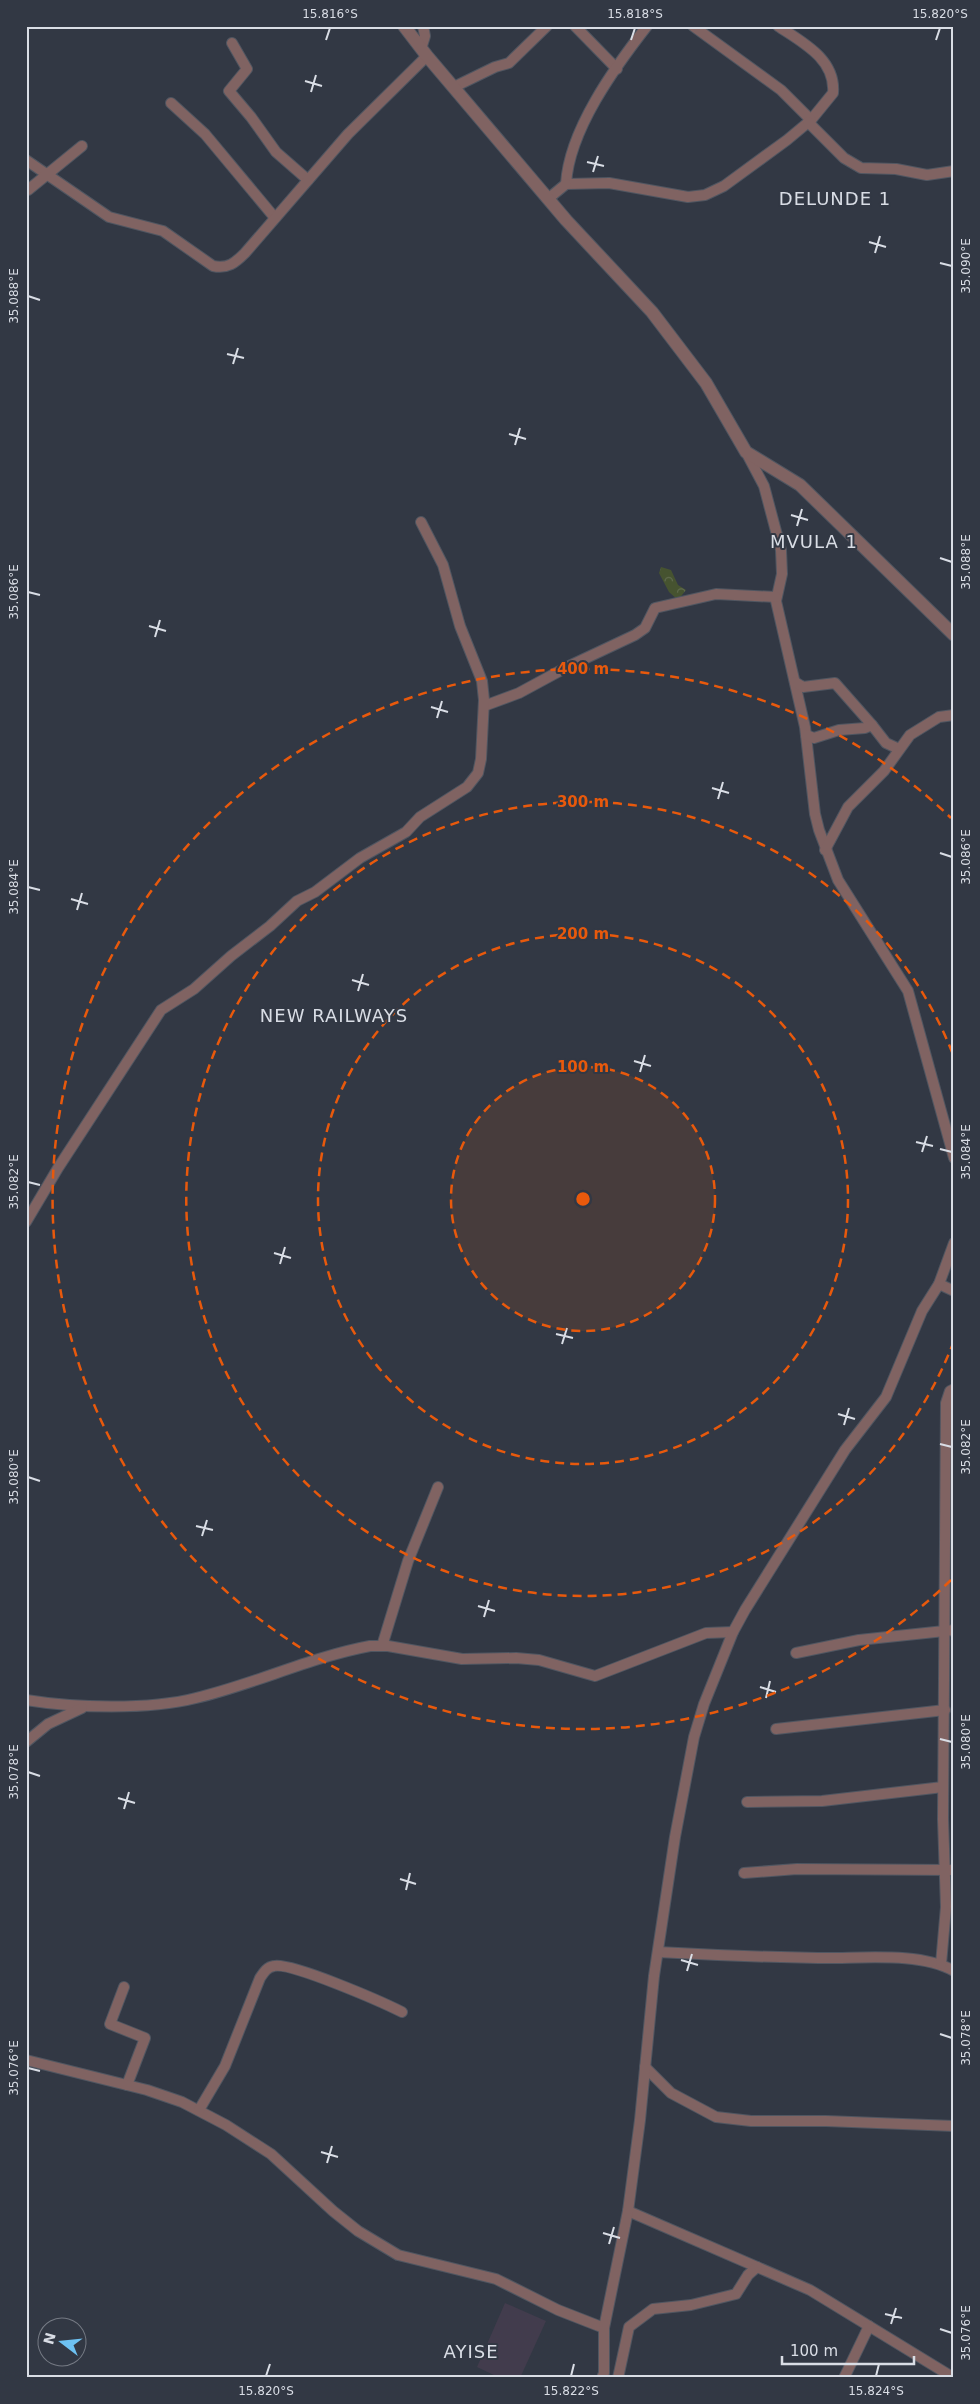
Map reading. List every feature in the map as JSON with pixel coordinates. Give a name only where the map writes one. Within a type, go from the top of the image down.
[{"type":"street","points":[[404,26],[424,53],[566,220],[613,268],[679,346],[706,383],[764,486],[781,550],[782,574],[776,597],[806,735],[815,814],[825,850],[838,880],[908,991],[954,1158]]},
{"type":"street","points":[[26,160],[110,217],[163,231],[213,266],[222,268],[232,265],[246,253],[274,218],[348,134],[424,53],[425,36],[423,26]]},
{"type":"street","points":[[454,87],[495,67],[509,63],[547,26]]},
{"type":"street","points":[[575,26],[617,69]]},
{"type":"street","points":[[566,184],[568,167],[588,112],[647,26]]},
{"type":"street","points":[[693,26],[781,90],[844,158],[861,168],[896,170],[928,175],[954,171]]},
{"type":"street","points":[[549,198],[566,184],[609,183],[696,198],[724,186],[809,121],[832,93],[829,69],[824,61],[778,26]]},
{"type":"street","points":[[232,43],[247,69],[229,91],[251,117],[276,152],[308,180]]},
{"type":"street","points":[[171,103],[205,134],[274,218]]},
{"type":"street","points":[[28,190],[82,146]]},
{"type":"street","points":[[746,452],[800,485],[954,634]]},
{"type":"street","points":[[26,1222],[58,1168],[161,1010],[194,989],[297,901],[315,892],[360,858],[406,832],[420,817],[467,787],[478,773],[481,759],[484,706],[482,681],[460,626],[443,565],[421,522]]},
{"type":"street","points":[[484,706],[519,693],[635,635],[645,628],[655,608],[716,594],[776,597]]},
{"type":"street","points":[[795,682],[803,687],[835,683],[886,743],[899,749]]},
{"type":"street","points":[[825,850],[848,807],[884,771],[910,736],[928,722],[939,717],[954,714]]},
{"type":"street","points":[[806,735],[814,738],[839,730],[865,728],[872,725]]},
{"type":"street","points":[[602,2378],[604,2373],[604,2328],[628,2211],[658,1952],[674,1837],[694,1737],[709,1689],[733,1632],[846,1450],[886,1397],[922,1311],[939,1284],[954,1243]]},
{"type":"street","points":[[939,1284],[954,1291]]},
{"type":"street","points":[[954,1389],[950,1391],[946,1403],[950,1469],[950,1548],[943,1787],[950,1870],[946,1958],[954,1971]]},
{"type":"street","points":[[382,1646],[408,1561],[438,1487]]},
{"type":"street","points":[[796,1653],[859,1640],[949,1631]]},
{"type":"street","points":[[26,1700],[86,1706],[123,1706],[193,1699],[356,1649],[382,1646],[462,1659],[516,1658],[539,1660],[595,1676],[706,1634],[733,1632]]},
{"type":"street","points":[[26,1742],[48,1724],[86,1706]]},
{"type":"street","points":[[776,1729],[945,1710]]},
{"type":"street","points":[[747,1802],[822,1801],[943,1787]]},
{"type":"street","points":[[744,1873],[797,1869],[950,1870]]},
{"type":"street","points":[[658,1952],[743,1957],[946,1958]]},
{"type":"street","points":[[199,2110],[225,2066],[260,1978],[268,1968],[276,1966],[292,1969],[368,1995],[402,2012]]},
{"type":"street","points":[[124,1987],[110,2024],[146,2038],[127,2085]]},
{"type":"street","points":[[26,2060],[165,2095],[199,2110],[271,2154],[333,2211],[358,2231],[398,2255],[496,2279],[558,2310],[604,2328]]},
{"type":"street","points":[[645,2067],[671,2092],[716,2117],[751,2121],[826,2121],[954,2126]]},
{"type":"street","points":[[628,2211],[810,2290],[954,2378]]},
{"type":"street","points":[[618,2378],[629,2327],[653,2309],[691,2305],[736,2294],[748,2275],[757,2267]]},
{"type":"street","points":[[844,2378],[869,2326]]},
{"type":"shaded area","points":[[505,2303],[546,2321],[520,2378],[500,2378],[477,2367]]},
{"type":"green space","points":[[661,567],[671,570],[678,585],[686,590],[678,600],[669,592],[659,573]]},
{"type":"district","name":"DELUNDE 1","points":[[835,199]]},
{"type":"district","name":"MVULA 1","points":[[814,542]]},
{"type":"district","name":"NEW RAILWAYS","points":[[334,1016]]},
{"type":"district","name":"AYISE","points":[[471,2352]]}]
